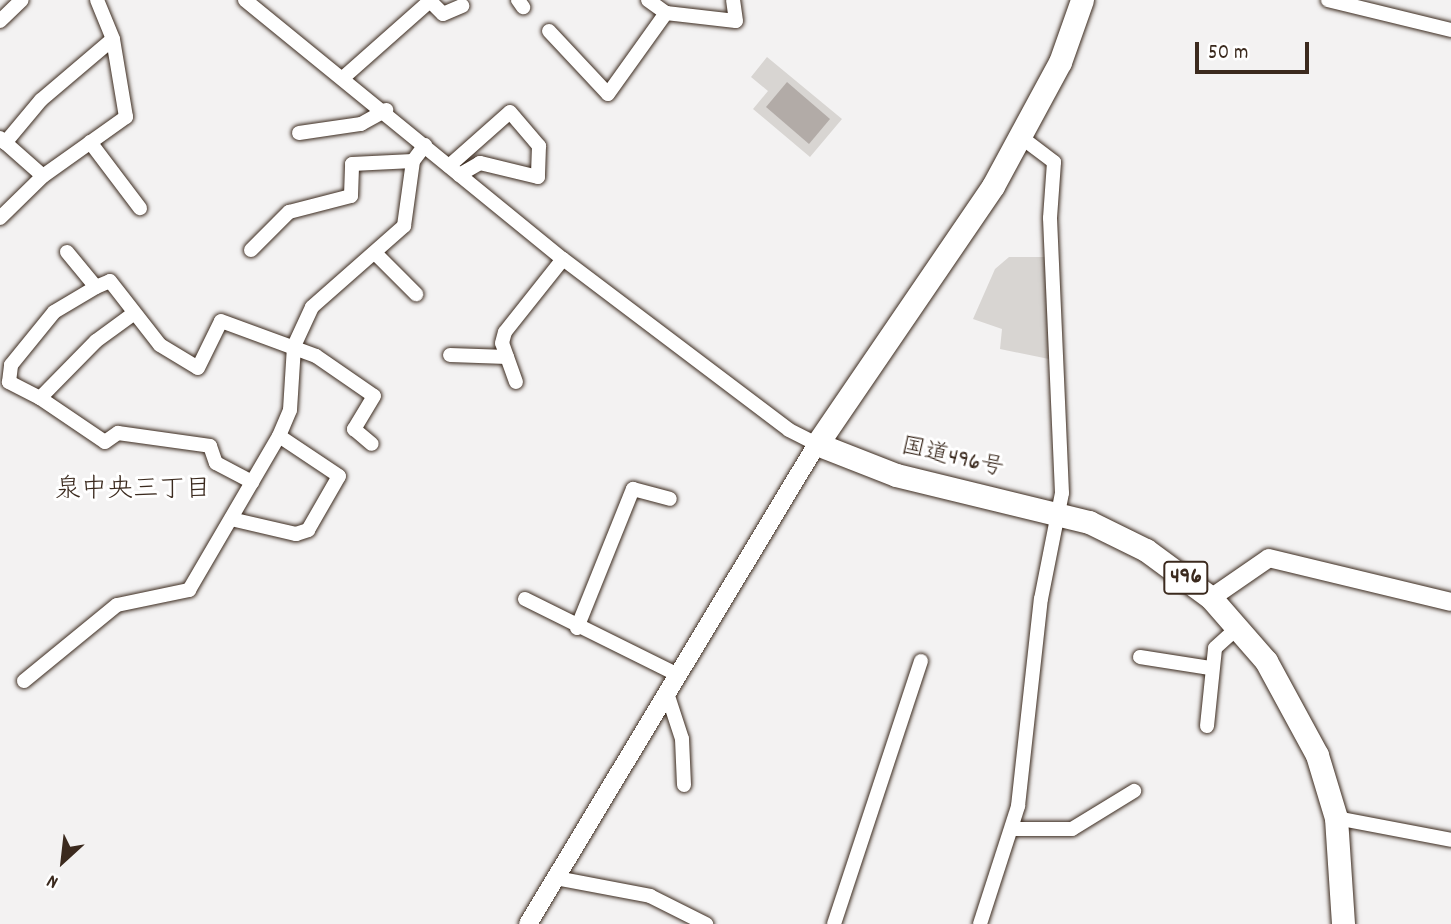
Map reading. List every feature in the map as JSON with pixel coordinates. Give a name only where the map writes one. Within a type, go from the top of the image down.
[{"type":"highway","points":[[817,444],[1022,138],[1082,0]]},
{"type":"highway","name":"国道496号","points":[[817,444],[896,475],[1059,510],[1146,550],[1211,598],[1238,627],[1294,706],[1336,818],[1343,924]]},
{"type":"street","points":[[0,21],[22,0]]},
{"type":"street","points":[[0,218],[43,176],[126,117],[113,39],[97,0]]},
{"type":"street","points":[[245,0],[386,110],[454,171],[563,259],[789,430],[817,444],[528,924]]},
{"type":"street","points":[[648,0],[666,13],[736,21],[733,0]]},
{"type":"street","points":[[1328,0],[1374,6],[1451,30]]},
{"type":"street","points":[[345,77],[429,1],[443,14],[462,6]]},
{"type":"street","points":[[549,31],[608,94],[666,13]]},
{"type":"street","points":[[43,176],[3,140],[41,100],[113,39]]},
{"type":"street","points":[[299,133],[361,124],[386,110]]},
{"type":"street","points":[[510,113],[539,146],[538,177],[480,163],[454,171],[510,113]]},
{"type":"street","points":[[980,924],[1013,829],[1041,599],[1059,510],[1054,162],[1022,138]]},
{"type":"street","points":[[90,142],[140,208]]},
{"type":"street","points":[[24,681],[117,605],[189,590],[279,436],[289,410],[294,346],[312,307],[376,254],[404,226],[413,161],[425,145]]},
{"type":"street","points":[[251,250],[289,212],[351,196],[352,164],[413,161]]},
{"type":"street","points":[[67,252],[96,286]]},
{"type":"street","points":[[376,254],[416,294]]},
{"type":"street","points":[[516,382],[507,357],[505,332],[563,259]]},
{"type":"street","points":[[252,482],[216,463],[210,446],[118,433],[105,442],[40,398],[9,382],[11,365],[54,312],[96,286],[110,281],[160,345],[198,368],[221,321],[294,346],[374,396],[354,429],[372,444]]},
{"type":"street","points":[[40,398],[96,341],[134,314]]},
{"type":"street","points":[[450,355],[507,357]]},
{"type":"street","points":[[231,519],[296,534],[308,530],[339,476],[279,436]]},
{"type":"street","points":[[577,628],[633,489],[670,499]]},
{"type":"street","points":[[1211,598],[1269,558],[1451,602]]},
{"type":"street","points":[[525,599],[577,628],[678,675]]},
{"type":"street","points":[[1207,726],[1210,668],[1215,648],[1238,627]]},
{"type":"street","points":[[1140,657],[1210,668]]},
{"type":"street","points":[[834,924],[921,661]]},
{"type":"street","points":[[667,693],[682,739],[684,785]]},
{"type":"street","points":[[1013,829],[1073,829],[1134,790]]},
{"type":"street","points":[[1336,818],[1451,840]]},
{"type":"street","points":[[555,878],[650,897],[706,924]]},
{"type":"shaded area","points":[[767,57],[842,119],[810,157],[753,109],[768,91],[751,77]]},
{"type":"shaded area","points":[[787,82],[830,119],[809,144],[766,107]]},
{"type":"shaded area","points":[[1009,257],[1046,257],[1049,359],[1000,349],[1002,329],[973,319],[995,269]]},
{"type":"district","name":"泉中央三丁目","points":[[133,491]]}]
